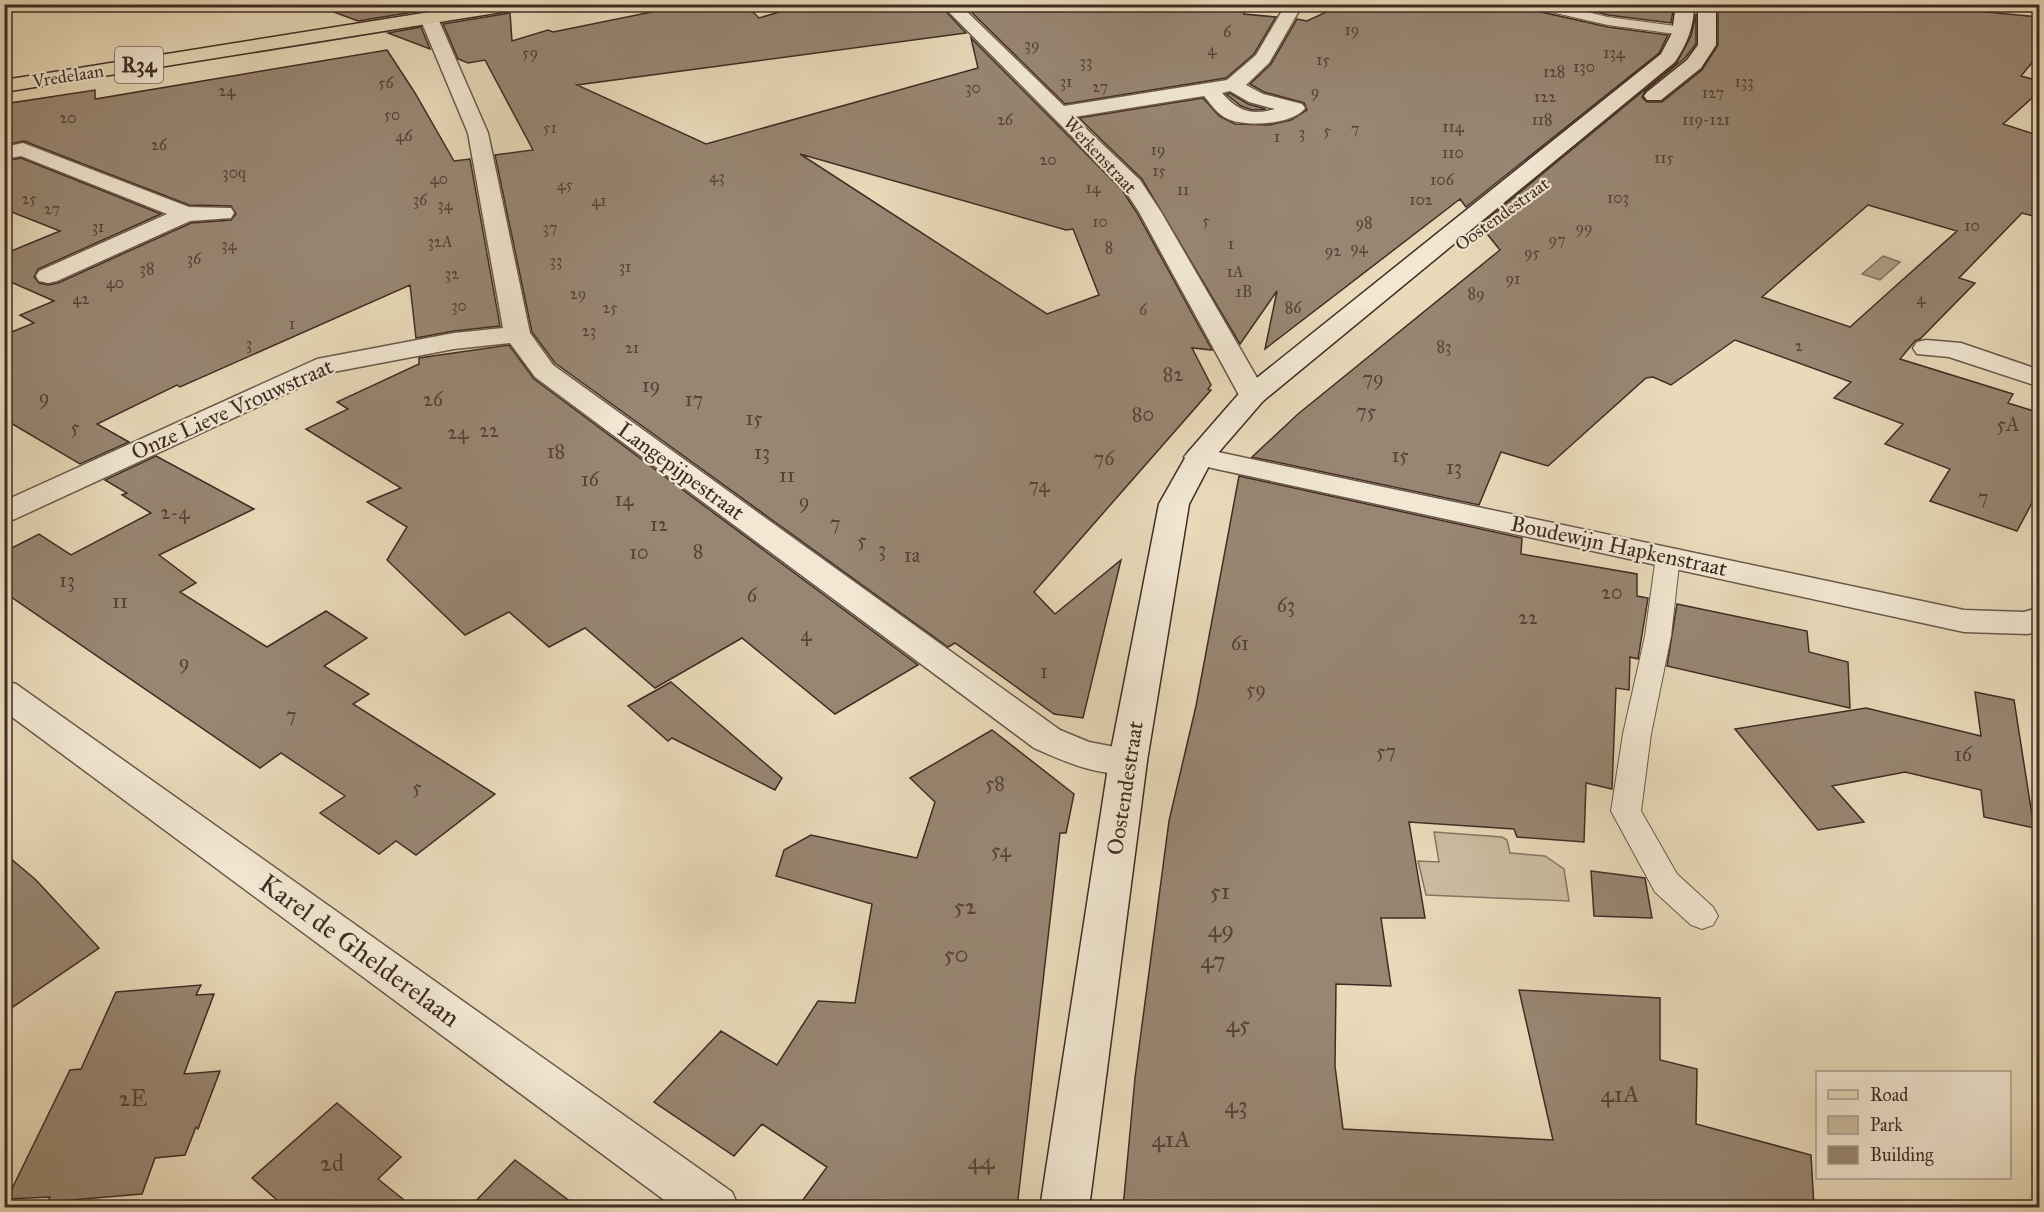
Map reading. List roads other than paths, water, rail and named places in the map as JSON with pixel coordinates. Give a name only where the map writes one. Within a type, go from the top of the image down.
[{"type":"main road","name":"Vredelaan","points":[[4,86],[274,43],[429,15],[521,4]]},
{"type":"main road","name":"Vredelaan","points":[[429,15],[535,4]]},
{"type":"street","name":"Werkenstraat","points":[[949,4],[1132,185],[1253,395]]},
{"type":"street","points":[[1060,113],[1233,85],[1261,63],[1295,4]]},
{"type":"street","name":"Oostendestraat","points":[[1064,1208],[1128,761],[1174,504],[1199,457],[1253,395],[1668,58],[1686,23],[1685,4]]},
{"type":"street","name":"Oostendestraat","points":[[1253,395],[1544,183],[1694,64],[1707,45],[1707,4]]},
{"type":"street","name":"Langepijpestraat","points":[[429,15],[478,133],[517,334],[544,371],[1047,739],[1083,754],[1128,761]]},
{"type":"street","points":[[1209,90],[1230,113],[1240,118],[1252,119],[1295,108],[1257,98],[1233,85]]},
{"type":"street","points":[[4,153],[23,149],[186,214]]},
{"type":"street","points":[[48,276],[186,214],[223,213]]},
{"type":"street","name":"Onze Lieve Vrouwstraat","points":[[12,501],[326,365],[443,342],[517,334]]},
{"type":"street","points":[[1926,348],[1952,349],[2040,379]]},
{"type":"street","name":"Boudewijn Hapkenstraat","points":[[1199,457],[1964,621],[2028,622],[2040,618]]},
{"type":"street","name":"Karel de Ghelderelaan","points":[[4,693],[716,1208]]},
{"type":"lane","points":[[1534,4],[1608,21],[1683,31]]},
{"type":"lane","points":[[1668,556],[1658,636],[1637,734],[1626,811],[1666,883],[1702,916]]}]
